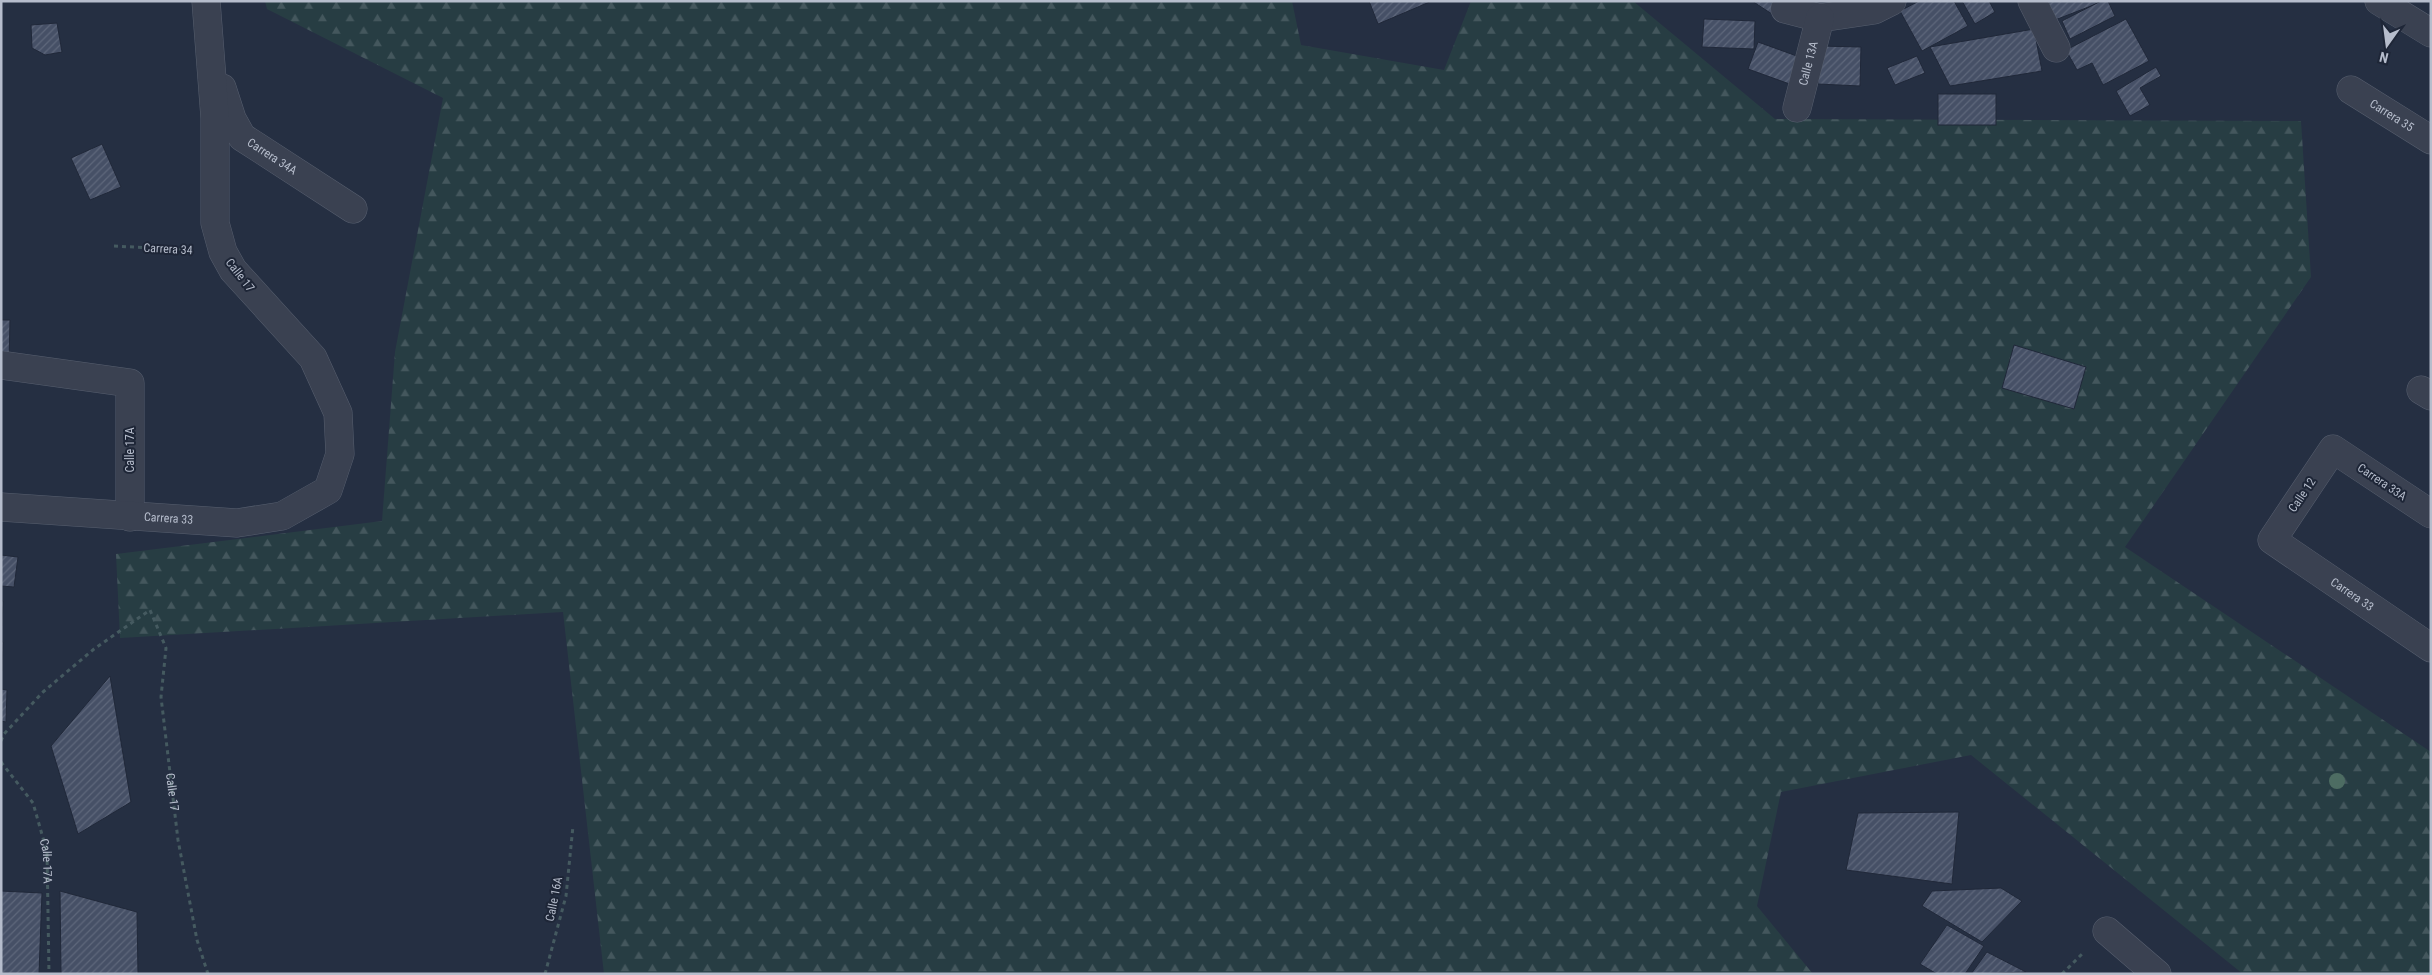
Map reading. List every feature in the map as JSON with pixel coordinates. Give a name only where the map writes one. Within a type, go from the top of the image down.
[{"type":"street","name":"Calle 17","points":[[206,1],[215,118],[215,223],[223,252],[234,270],[313,358],[338,413],[340,454],[328,490]]},
{"type":"street","points":[[1785,8],[1820,18],[1874,10],[1892,1]]},
{"type":"street","points":[[2032,1],[2056,48]]},
{"type":"street","points":[[2379,1],[2431,33]]},
{"type":"street","name":"Calle 13A","points":[[1797,108],[1820,18]]},
{"type":"street","name":"Carrera 34A","points":[[210,51],[232,119],[242,137],[353,209]]},
{"type":"street","name":"Carrera 35","points":[[2351,90],[2431,140]]},
{"type":"street","name":"Calle 17A","points":[[1,365],[130,383],[130,517]]},
{"type":"street","name":"Carrera 33A","points":[[2333,449],[2431,514]]},
{"type":"street","name":"Calle 12","points":[[2272,540],[2333,449]]},
{"type":"street","name":"Carrera 33","points":[[1,507],[236,523],[282,516],[328,490]]},
{"type":"street","name":"Carrera 33","points":[[2272,540],[2431,648]]},
{"type":"street","points":[[2107,931],[2157,974]]},
{"type":"path","name":"Carrera 34","points":[[114,246],[223,252]]},
{"type":"path","name":"Calle 17","points":[[1,741],[4,734],[43,692],[94,649],[150,610],[166,648],[161,697],[178,840],[196,940],[208,974]]},
{"type":"path","name":"Calle 17A","points":[[1,762],[33,803],[47,852],[48,974]]},
{"type":"path","name":"Calle 16A","points":[[545,974],[566,896],[573,826]]},
{"type":"green space","points":[[265,1],[1292,1],[1301,45],[1444,70],[1471,1],[1633,1],[1775,119],[2301,121],[2311,277],[2125,547],[2431,752],[2431,974],[2243,974],[1971,755],[1781,792],[1757,906],[1813,974],[604,974],[563,612],[120,638],[116,554],[382,521],[395,352],[443,98],[267,9]]},
{"type":"building","points":[[1369,1],[1432,1],[1378,24]]},
{"type":"building","points":[[1752,1],[1785,1],[1775,16]]},
{"type":"building","points":[[1919,1],[1954,1],[1968,26],[1922,51],[1900,11]]},
{"type":"building","points":[[1962,1],[1989,1],[1995,12],[1975,24]]},
{"type":"building","points":[[2048,1],[2104,1],[2055,20]]},
{"type":"building","points":[[2101,1],[2108,1],[2115,16],[2070,39],[2062,21]]},
{"type":"building","points":[[1704,19],[1755,21],[1754,49],[1702,47]]},
{"type":"building","points":[[2126,19],[2149,61],[2103,85],[2092,63],[2077,70],[2066,50]]},
{"type":"building","points":[[57,23],[62,52],[45,55],[32,48],[31,25]]},
{"type":"building","points":[[2034,29],[2042,71],[1950,86],[1930,47]]},
{"type":"building","points":[[1758,42],[1805,59],[1795,86],[1748,69]]},
{"type":"building","points":[[1819,46],[1861,47],[1860,86],[1818,84]]},
{"type":"building","points":[[1917,56],[1925,73],[1895,85],[1887,68]]},
{"type":"building","points":[[2156,67],[2161,76],[2140,88],[2150,105],[2130,116],[2116,91]]},
{"type":"building","points":[[1938,94],[1996,94],[1996,125],[1938,125]]},
{"type":"building","points":[[102,144],[121,187],[90,200],[71,158]]},
{"type":"building","points":[[1,320],[10,320],[9,362],[1,360]]},
{"type":"building","points":[[2014,345],[2086,367],[2074,409],[2002,388]]},
{"type":"building","points":[[1,555],[18,557],[14,587],[1,586]]},
{"type":"building","points":[[1,601],[3,601],[2,626],[1,626]]},
{"type":"building","points":[[1,642],[3,642],[2,671],[1,671]]},
{"type":"building","points":[[110,676],[131,802],[78,834],[51,746]]},
{"type":"building","points":[[1,689],[7,690],[6,722],[1,721]]},
{"type":"building","points":[[1959,812],[1952,884],[1846,870],[1858,813]]},
{"type":"building","points":[[2001,888],[2022,901],[1982,942],[1922,906],[1932,891]]},
{"type":"building","points":[[1,891],[42,893],[39,974],[1,974]]},
{"type":"building","points":[[60,891],[137,912],[138,974],[61,974]]},
{"type":"building","points":[[1947,925],[1984,946],[1965,974],[1937,974],[1920,964]]},
{"type":"building","points":[[1987,952],[2026,972],[1971,974]]}]
